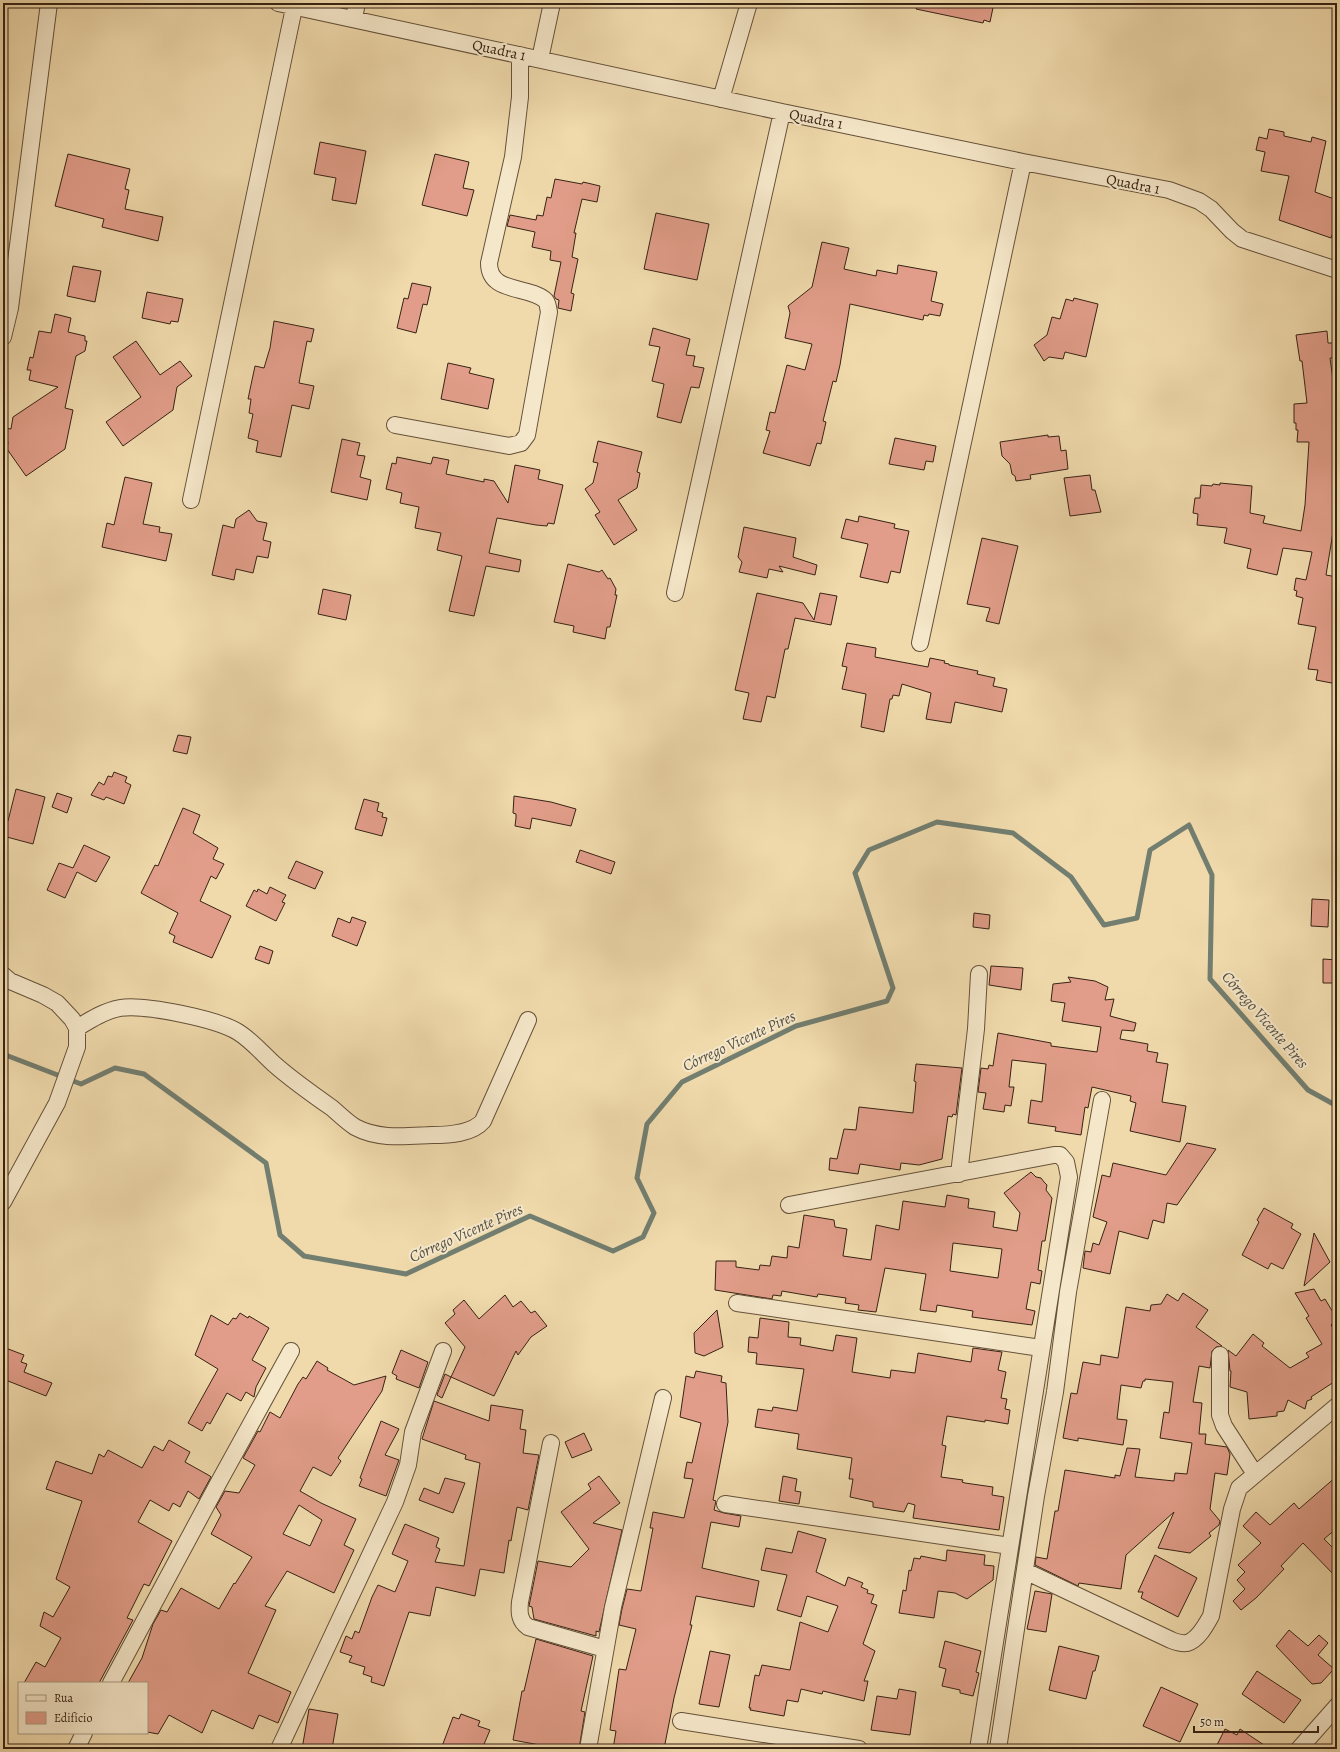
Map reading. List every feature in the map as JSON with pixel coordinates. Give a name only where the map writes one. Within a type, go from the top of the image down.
[{"type":"street","points":[[3,337],[10,308],[49,3]]},
{"type":"street","name":"Quadra 1","points":[[278,3],[355,11],[520,55],[782,112],[1023,162],[1169,190],[1199,201],[1211,209],[1232,231],[1242,239],[1337,270]]},
{"type":"street","points":[[540,59],[552,3]]},
{"type":"street","points":[[721,99],[749,3]]},
{"type":"street","points":[[191,500],[295,5]]},
{"type":"street","points":[[395,425],[509,446],[520,443],[527,435],[549,312],[545,300],[538,296],[497,282],[492,277],[489,263],[513,157],[520,97],[520,55]]},
{"type":"street","points":[[675,593],[782,112]]},
{"type":"street","points":[[920,643],[1023,162]]},
{"type":"street","points":[[959,1174],[976,1029],[979,974]]},
{"type":"street","points":[[3,975],[10,981],[58,1003],[72,1018],[77,1028],[77,1047],[62,1088],[49,1118],[3,1202]]},
{"type":"street","points":[[77,1028],[105,1012],[121,1008],[160,1010],[220,1025],[237,1031],[245,1037],[291,1079],[355,1127],[372,1133],[389,1136],[446,1135],[464,1132],[479,1126],[483,1121],[528,1020]]},
{"type":"street","points":[[998,1749],[1036,1496],[1055,1392],[1068,1292],[1102,1100]]},
{"type":"street","points":[[789,1205],[1054,1155],[1060,1155],[1066,1162],[1068,1177],[978,1749]]},
{"type":"street","points":[[737,1303],[1041,1348]]},
{"type":"street","points":[[112,1682],[220,1480],[292,1351]]},
{"type":"street","points":[[279,1749],[396,1502],[408,1465],[413,1432],[443,1351]]},
{"type":"street","points":[[1220,1355],[1220,1415],[1224,1426],[1255,1474]]},
{"type":"street","points":[[588,1749],[605,1649],[663,1398]]},
{"type":"street","points":[[1025,1571],[1171,1640],[1187,1643],[1201,1632],[1211,1616],[1235,1496],[1239,1488],[1337,1406]]},
{"type":"street","points":[[551,1443],[519,1613],[521,1620],[528,1627],[605,1649]]},
{"type":"street","points":[[725,1504],[1010,1546]]},
{"type":"street","points":[[1299,1749],[1337,1706]]},
{"type":"street","points":[[681,1721],[859,1749]]},
{"type":"street","points":[[76,1749],[84,1734]]},
{"type":"building","points":[[917,3],[994,3],[990,22],[984,20],[983,23],[916,9]]},
{"type":"building","points":[[1269,129],[1284,132],[1284,136],[1311,142],[1312,137],[1326,141],[1315,192],[1337,200],[1337,221],[1331,238],[1279,220],[1289,176],[1261,171],[1265,152],[1256,150],[1259,137],[1267,139]]},
{"type":"building","points":[[320,142],[366,151],[356,204],[332,200],[336,178],[314,174]]},
{"type":"building","points":[[68,154],[130,169],[125,189],[129,190],[125,209],[163,217],[158,241],[102,227],[104,219],[55,206]]},
{"type":"building","points":[[435,154],[469,162],[463,188],[474,190],[467,216],[422,205]]},
{"type":"building","points":[[555,179],[582,184],[583,182],[600,186],[597,202],[582,199],[574,233],[576,233],[572,257],[578,259],[571,293],[574,294],[571,311],[558,308],[559,300],[554,296],[561,262],[550,260],[551,251],[532,247],[535,232],[507,226],[510,215],[536,220],[537,215],[543,216],[547,197],[551,198]]},
{"type":"building","points":[[656,213],[709,224],[697,280],[644,269]]},
{"type":"building","points":[[822,242],[849,248],[844,269],[876,276],[877,270],[897,274],[898,265],[937,272],[931,301],[943,304],[940,316],[929,314],[928,316],[924,315],[923,320],[850,304],[840,365],[836,382],[833,381],[823,421],[826,422],[821,444],[817,443],[810,466],[763,453],[770,431],[766,430],[770,412],[775,413],[787,365],[805,370],[812,344],[785,338],[790,313],[788,306],[812,287]]},
{"type":"building","points":[[73,266],[101,271],[95,302],[67,296]]},
{"type":"building","points":[[412,283],[431,287],[427,305],[423,304],[416,333],[397,328],[404,298],[408,299]]},
{"type":"building","points":[[147,292],[183,299],[178,322],[171,321],[170,324],[142,318]]},
{"type":"building","points":[[1074,298],[1098,304],[1086,357],[1065,352],[1063,359],[1049,357],[1044,361],[1034,345],[1047,335],[1052,317],[1060,319],[1066,299],[1073,301]]},
{"type":"building","points":[[55,314],[71,318],[68,332],[85,336],[85,341],[87,341],[85,351],[76,356],[65,408],[73,410],[65,449],[26,476],[7,449],[8,442],[3,441],[5,428],[11,429],[13,417],[58,387],[29,380],[31,370],[27,370],[30,357],[33,358],[39,331],[51,333]]},
{"type":"building","points":[[274,321],[314,329],[311,342],[307,341],[299,383],[314,386],[309,409],[292,405],[281,457],[256,452],[258,441],[248,438],[253,414],[249,413],[251,399],[248,399],[255,366],[264,368],[270,348]]},
{"type":"building","points":[[653,328],[690,339],[686,355],[695,356],[693,366],[704,368],[699,388],[691,387],[681,423],[657,417],[664,384],[652,381],[660,347],[649,345]]},
{"type":"building","points":[[1327,331],[1328,343],[1337,343],[1337,358],[1330,358],[1334,387],[1334,410],[1337,411],[1337,508],[1326,575],[1337,577],[1337,684],[1316,680],[1318,670],[1308,669],[1316,627],[1298,624],[1303,598],[1296,596],[1297,591],[1294,590],[1296,578],[1306,580],[1312,552],[1283,548],[1277,575],[1247,568],[1251,549],[1224,543],[1227,528],[1197,525],[1198,514],[1193,513],[1195,498],[1200,498],[1201,485],[1212,486],[1213,484],[1220,485],[1220,483],[1252,486],[1250,513],[1265,516],[1263,523],[1301,531],[1305,505],[1309,442],[1297,442],[1298,430],[1296,430],[1296,423],[1294,423],[1294,404],[1307,403],[1302,361],[1300,361],[1296,335]]},
{"type":"building","points":[[136,341],[160,375],[180,361],[192,376],[177,387],[173,410],[123,446],[106,422],[141,397],[113,357]]},
{"type":"building","points":[[448,363],[471,368],[469,373],[494,379],[488,409],[441,399]]},
{"type":"building","points":[[1048,435],[1048,437],[1059,436],[1061,451],[1066,450],[1068,469],[1030,475],[1031,479],[1016,481],[1015,476],[1012,474],[1010,464],[1002,456],[1000,442]]},
{"type":"building","points":[[895,438],[936,446],[933,462],[926,461],[924,470],[889,464]]},
{"type":"building","points":[[342,439],[360,443],[357,455],[365,456],[360,477],[371,480],[367,500],[331,492]]},
{"type":"building","points":[[598,441],[642,452],[637,472],[640,473],[637,488],[618,500],[637,530],[614,545],[595,515],[600,512],[585,489],[593,483],[598,463],[593,462]]},
{"type":"building","points":[[397,457],[431,464],[433,457],[449,460],[446,474],[484,482],[484,479],[494,481],[508,503],[515,465],[540,470],[538,479],[563,485],[554,524],[548,523],[547,526],[536,525],[497,518],[489,553],[521,560],[519,572],[486,566],[474,616],[449,611],[462,556],[437,550],[441,533],[415,528],[419,507],[400,503],[402,493],[386,489],[392,463],[396,464]]},
{"type":"building","points":[[1090,475],[1092,490],[1095,490],[1101,512],[1070,516],[1064,478]]},
{"type":"building","points":[[125,477],[152,483],[143,524],[160,527],[159,532],[172,534],[166,561],[102,547],[107,523],[114,525]]},
{"type":"building","points":[[249,510],[257,521],[267,523],[263,540],[271,542],[268,558],[257,556],[253,573],[236,569],[234,580],[212,575],[223,525],[234,528],[236,519]]},
{"type":"building","points":[[859,516],[895,524],[894,528],[909,531],[900,573],[891,571],[888,583],[860,577],[868,544],[841,538],[846,519],[858,522]]},
{"type":"building","points":[[744,527],[796,538],[793,557],[817,565],[815,575],[779,566],[783,572],[769,569],[767,578],[739,572],[742,562],[738,557]]},
{"type":"building","points":[[982,538],[1018,546],[999,624],[986,621],[990,608],[967,604]]},
{"type":"building","points":[[568,564],[599,572],[602,570],[608,579],[610,578],[616,589],[615,595],[617,595],[610,627],[607,627],[605,639],[573,632],[574,626],[554,622]]},
{"type":"building","points":[[323,589],[351,595],[346,620],[318,614]]},
{"type":"building","points":[[757,593],[803,603],[814,620],[820,593],[837,596],[831,625],[795,618],[788,649],[785,649],[775,698],[767,696],[761,722],[743,719],[749,693],[735,690]]},
{"type":"building","points":[[847,643],[876,648],[875,657],[928,667],[930,658],[945,661],[944,663],[949,665],[978,671],[977,674],[995,678],[993,686],[1007,689],[1002,712],[955,702],[951,723],[926,719],[931,693],[902,684],[899,696],[893,695],[892,699],[890,699],[884,732],[861,727],[866,694],[842,689],[847,667],[842,666]]},
{"type":"building","points":[[178,735],[191,737],[187,754],[173,751]]},
{"type":"building","points":[[114,772],[127,777],[125,782],[131,785],[124,804],[106,797],[104,800],[91,795],[99,782],[104,785],[108,776],[112,777]]},
{"type":"building","points":[[16,789],[45,797],[33,844],[3,836],[3,819],[8,821]]},
{"type":"building","points":[[57,793],[72,798],[67,813],[52,807]]},
{"type":"building","points":[[514,796],[551,802],[576,809],[571,826],[532,818],[530,829],[515,826],[516,814],[513,813]]},
{"type":"building","points":[[364,799],[379,803],[377,811],[383,813],[382,817],[387,818],[382,836],[355,829]]},
{"type":"building","points":[[183,808],[200,815],[193,833],[218,848],[213,859],[224,864],[216,879],[211,876],[200,901],[231,916],[212,958],[173,942],[175,936],[169,933],[178,913],[141,893],[155,865],[158,866]]},
{"type":"building","points":[[84,845],[110,857],[96,882],[77,872],[65,898],[47,890],[59,863],[73,868]]},
{"type":"building","points":[[580,850],[615,862],[611,874],[576,862]]},
{"type":"building","points":[[296,861],[323,872],[315,889],[288,878]]},
{"type":"building","points":[[270,887],[286,895],[282,902],[285,903],[276,921],[246,906],[254,890],[257,892],[258,889],[267,894]]},
{"type":"building","points":[[1312,899],[1329,900],[1328,927],[1311,926]]},
{"type":"building","points":[[974,913],[990,915],[989,929],[973,927]]},
{"type":"building","points":[[352,917],[366,922],[357,946],[332,936],[338,918],[350,923]]},
{"type":"building","points":[[260,946],[273,951],[269,964],[255,959]]},
{"type":"building","points":[[1323,959],[1337,960],[1337,983],[1323,983]]},
{"type":"building","points":[[991,966],[1023,968],[1021,990],[989,985]]},
{"type":"building","points":[[1068,977],[1095,981],[1108,987],[1105,1000],[1114,999],[1110,1016],[1136,1023],[1134,1031],[1122,1030],[1120,1039],[1148,1044],[1147,1051],[1158,1053],[1156,1062],[1168,1064],[1162,1102],[1186,1106],[1180,1142],[1130,1131],[1136,1103],[1130,1101],[1131,1096],[1092,1087],[1088,1108],[1085,1107],[1081,1135],[1055,1131],[1056,1127],[1028,1123],[1031,1100],[1042,1102],[1046,1064],[1012,1060],[1009,1087],[1014,1087],[1011,1106],[1005,1105],[1004,1112],[983,1109],[986,1093],[978,1092],[981,1068],[988,1069],[989,1065],[993,1066],[998,1033],[1051,1043],[1051,1046],[1097,1052],[1101,1027],[1062,1021],[1065,1003],[1051,1001],[1053,984],[1071,982]]},
{"type":"building","points":[[916,1064],[962,1068],[956,1115],[953,1114],[952,1117],[948,1116],[942,1159],[919,1165],[901,1163],[900,1170],[860,1164],[858,1174],[829,1170],[830,1158],[837,1159],[844,1129],[856,1130],[859,1107],[913,1113]]},
{"type":"building","points":[[1187,1143],[1216,1149],[1177,1205],[1167,1203],[1164,1223],[1153,1220],[1148,1239],[1119,1231],[1110,1274],[1083,1268],[1085,1251],[1091,1252],[1093,1243],[1099,1245],[1107,1222],[1093,1217],[1102,1175],[1110,1177],[1113,1163],[1166,1175]]},
{"type":"building","points":[[1031,1172],[1036,1177],[1041,1178],[1047,1185],[1046,1190],[1052,1198],[1045,1241],[1042,1241],[1038,1270],[1042,1271],[1040,1284],[1031,1282],[1026,1309],[1035,1311],[1032,1325],[972,1317],[973,1311],[937,1305],[936,1312],[920,1310],[926,1274],[885,1268],[876,1312],[858,1310],[859,1305],[845,1303],[846,1298],[818,1294],[817,1297],[782,1291],[781,1296],[773,1295],[772,1299],[715,1290],[716,1261],[736,1261],[736,1267],[759,1270],[760,1265],[770,1266],[772,1256],[787,1258],[788,1246],[799,1248],[804,1215],[834,1220],[835,1227],[847,1229],[843,1256],[871,1260],[876,1225],[899,1230],[903,1201],[945,1207],[947,1195],[969,1199],[968,1208],[995,1212],[993,1227],[1017,1231],[1020,1213],[1004,1193]],"holes":[[[953,1243],[1002,1249],[998,1278],[950,1271]]]},
{"type":"building","points":[[1264,1208],[1293,1224],[1291,1228],[1301,1234],[1283,1269],[1271,1263],[1268,1269],[1242,1255],[1259,1222],[1257,1220]]},
{"type":"building","points":[[1314,1233],[1330,1262],[1304,1286]]},
{"type":"building","points":[[1314,1289],[1321,1301],[1325,1299],[1337,1319],[1331,1325],[1337,1334],[1337,1380],[1311,1397],[1312,1399],[1307,1401],[1305,1409],[1288,1400],[1284,1411],[1277,1412],[1277,1416],[1249,1419],[1247,1392],[1230,1387],[1231,1371],[1228,1350],[1236,1356],[1253,1334],[1264,1343],[1262,1346],[1290,1368],[1309,1357],[1306,1353],[1322,1344],[1306,1318],[1309,1316],[1295,1293]]},
{"type":"building","points":[[1183,1293],[1208,1310],[1196,1327],[1222,1346],[1216,1347],[1212,1351],[1210,1368],[1199,1366],[1193,1402],[1202,1403],[1199,1434],[1206,1434],[1205,1444],[1227,1447],[1230,1454],[1227,1475],[1215,1473],[1210,1509],[1220,1521],[1219,1525],[1209,1533],[1211,1536],[1190,1553],[1158,1548],[1174,1512],[1126,1555],[1121,1589],[1079,1583],[1078,1586],[1035,1565],[1036,1557],[1047,1559],[1055,1511],[1058,1511],[1065,1470],[1115,1478],[1115,1475],[1120,1476],[1127,1448],[1140,1449],[1135,1477],[1174,1481],[1175,1473],[1187,1474],[1192,1443],[1160,1438],[1164,1412],[1169,1413],[1173,1382],[1145,1379],[1141,1388],[1121,1385],[1117,1419],[1127,1420],[1123,1445],[1078,1438],[1078,1441],[1063,1438],[1071,1393],[1077,1394],[1083,1362],[1100,1365],[1101,1355],[1118,1358],[1126,1307],[1150,1311],[1151,1305],[1161,1304],[1167,1294],[1178,1301]]},
{"type":"building","points":[[505,1295],[513,1307],[521,1301],[531,1313],[535,1311],[547,1326],[531,1337],[518,1355],[516,1351],[494,1396],[451,1377],[465,1347],[445,1323],[455,1314],[453,1310],[464,1300],[479,1319]]},
{"type":"building","points":[[717,1310],[723,1347],[704,1356],[695,1353],[694,1333]]},
{"type":"building","points":[[240,1313],[248,1318],[249,1316],[269,1328],[252,1360],[266,1368],[256,1387],[254,1397],[246,1392],[241,1401],[227,1393],[210,1424],[207,1422],[202,1431],[188,1423],[218,1369],[195,1355],[211,1315],[228,1325],[233,1318],[236,1319]]},
{"type":"building","points":[[760,1318],[789,1322],[788,1337],[801,1338],[800,1345],[833,1351],[836,1335],[857,1338],[852,1372],[890,1378],[891,1370],[915,1373],[918,1353],[971,1362],[973,1348],[1002,1352],[998,1370],[1006,1372],[1001,1398],[1007,1399],[1005,1409],[1010,1410],[1008,1424],[947,1416],[942,1445],[946,1446],[941,1477],[963,1480],[962,1482],[965,1483],[993,1487],[992,1495],[1004,1497],[999,1530],[913,1518],[915,1505],[908,1503],[904,1512],[873,1507],[873,1502],[850,1497],[853,1479],[849,1479],[852,1458],[797,1449],[799,1434],[755,1427],[758,1409],[772,1411],[773,1407],[797,1411],[804,1369],[756,1364],[757,1353],[748,1352],[749,1337],[758,1338]]},
{"type":"building","points":[[3,1347],[24,1355],[21,1362],[27,1364],[24,1372],[52,1383],[46,1396],[3,1379]]},
{"type":"building","points":[[401,1350],[428,1362],[419,1388],[396,1379],[397,1376],[392,1373]]},
{"type":"building","points":[[317,1361],[328,1368],[327,1370],[354,1385],[386,1376],[382,1391],[338,1458],[341,1461],[331,1476],[313,1467],[300,1491],[321,1503],[356,1519],[344,1545],[354,1550],[334,1593],[287,1571],[265,1606],[276,1610],[248,1673],[291,1692],[278,1723],[259,1715],[253,1729],[212,1710],[202,1733],[169,1715],[158,1734],[148,1732],[148,1682],[129,1682],[142,1658],[153,1624],[161,1610],[167,1612],[181,1588],[219,1609],[234,1583],[235,1584],[252,1557],[211,1534],[221,1515],[216,1507],[225,1491],[239,1493],[255,1465],[243,1458],[258,1431],[260,1432],[270,1412],[280,1418],[303,1377],[306,1379]],"holes":[[[299,1505],[322,1520],[310,1546],[283,1534]]]},
{"type":"building","points":[[696,1371],[722,1376],[721,1382],[726,1383],[728,1422],[713,1500],[716,1501],[714,1510],[741,1516],[739,1527],[711,1522],[702,1568],[759,1581],[754,1607],[696,1596],[690,1625],[692,1625],[674,1698],[664,1749],[613,1749],[616,1731],[610,1730],[619,1669],[626,1670],[636,1629],[619,1625],[622,1609],[627,1589],[641,1591],[653,1528],[650,1528],[653,1512],[684,1518],[693,1479],[684,1478],[687,1462],[692,1463],[701,1423],[680,1417],[686,1376],[694,1378]]},
{"type":"building","points":[[445,1374],[451,1377],[442,1398],[437,1395]]},
{"type":"building","points":[[434,1401],[489,1421],[491,1405],[523,1410],[520,1429],[526,1430],[523,1453],[539,1455],[528,1510],[517,1507],[511,1541],[509,1540],[504,1573],[480,1569],[475,1596],[436,1587],[430,1616],[409,1612],[384,1686],[371,1682],[372,1677],[363,1674],[365,1667],[349,1662],[352,1656],[340,1652],[346,1636],[352,1639],[355,1631],[359,1633],[378,1585],[395,1592],[408,1561],[392,1554],[405,1524],[439,1538],[436,1547],[440,1549],[435,1562],[464,1566],[480,1463],[465,1459],[466,1455],[422,1439]]},
{"type":"building","points":[[381,1421],[399,1429],[385,1455],[399,1460],[386,1496],[359,1486],[362,1479],[360,1478]]},
{"type":"building","points":[[584,1433],[592,1450],[572,1458],[565,1442]]},
{"type":"building","points":[[169,1440],[190,1452],[185,1462],[211,1477],[199,1499],[188,1491],[180,1507],[173,1503],[169,1511],[150,1500],[138,1522],[172,1541],[149,1586],[144,1584],[127,1618],[133,1620],[100,1682],[25,1682],[36,1662],[45,1667],[61,1638],[40,1626],[44,1612],[53,1617],[70,1587],[56,1579],[82,1501],[46,1489],[56,1461],[92,1474],[99,1454],[104,1457],[108,1450],[142,1468],[154,1446],[163,1451]]},
{"type":"building","points":[[599,1476],[620,1503],[593,1523],[622,1530],[599,1632],[596,1631],[596,1636],[534,1619],[532,1607],[529,1606],[538,1561],[571,1567],[589,1549],[561,1512],[591,1489],[588,1484]]},
{"type":"building","points":[[783,1476],[797,1479],[795,1491],[801,1492],[799,1504],[779,1501]]},
{"type":"building","points":[[1337,1476],[1337,1528],[1324,1539],[1337,1552],[1337,1578],[1303,1543],[1281,1566],[1284,1569],[1256,1598],[1241,1610],[1233,1601],[1245,1589],[1237,1580],[1245,1572],[1238,1565],[1261,1543],[1243,1526],[1256,1512],[1270,1525],[1294,1503],[1299,1509]]},
{"type":"building","points":[[445,1478],[465,1483],[453,1513],[419,1500],[424,1488],[439,1494]]},
{"type":"building","points":[[798,1531],[826,1539],[816,1572],[845,1586],[848,1577],[863,1583],[861,1587],[868,1590],[867,1593],[874,1595],[871,1603],[877,1605],[863,1644],[875,1651],[864,1681],[868,1681],[864,1701],[823,1691],[822,1694],[801,1689],[798,1702],[787,1700],[784,1716],[750,1710],[751,1708],[749,1708],[755,1675],[759,1676],[762,1665],[790,1670],[800,1622],[828,1632],[838,1606],[807,1596],[801,1617],[777,1610],[787,1575],[761,1570],[766,1548],[792,1553]]},
{"type":"building","points":[[947,1550],[985,1555],[984,1565],[994,1566],[993,1580],[967,1599],[955,1593],[938,1591],[934,1618],[899,1613],[903,1590],[906,1591],[909,1570],[911,1571],[914,1558],[920,1559],[921,1556],[946,1561]]},
{"type":"building","points":[[1155,1555],[1197,1578],[1178,1617],[1141,1598],[1143,1592],[1138,1592]]},
{"type":"building","points":[[1035,1591],[1052,1594],[1046,1632],[1027,1629]]},
{"type":"building","points":[[1289,1630],[1308,1646],[1319,1635],[1328,1643],[1318,1655],[1334,1669],[1321,1683],[1312,1684],[1276,1646]]},
{"type":"building","points":[[536,1639],[593,1656],[581,1711],[585,1712],[579,1749],[544,1749],[545,1746],[513,1740],[522,1691],[524,1691]]},
{"type":"building","points":[[945,1641],[981,1651],[976,1672],[979,1673],[973,1696],[960,1693],[960,1690],[942,1686],[946,1669],[939,1667]]},
{"type":"building","points":[[1059,1646],[1099,1656],[1095,1671],[1093,1671],[1086,1699],[1049,1690]]},
{"type":"building","points":[[710,1651],[730,1655],[719,1707],[699,1704]]},
{"type":"building","points":[[1257,1671],[1301,1700],[1284,1723],[1242,1694]]},
{"type":"building","points":[[1161,1687],[1198,1704],[1180,1742],[1143,1726]]},
{"type":"building","points":[[899,1689],[916,1692],[910,1735],[871,1730],[877,1696],[897,1699]]},
{"type":"building","points":[[309,1709],[338,1714],[332,1749],[302,1749]]},
{"type":"building","points":[[461,1714],[480,1721],[478,1726],[490,1730],[482,1749],[441,1749],[453,1717],[459,1719]]},
{"type":"building","points":[[1225,1729],[1237,1735],[1240,1729],[1270,1749],[1215,1749]]},
{"type":"waterway","name":"Córrego Vicente Pires","points":[[3,1054],[81,1084],[115,1068],[144,1074],[266,1163],[280,1235],[304,1256],[406,1274],[530,1216],[613,1251],[643,1237],[654,1213],[637,1178],[647,1124],[682,1082],[796,1026],[887,1001],[893,988],[855,873],[869,850],[937,822],[1013,833],[1071,877],[1104,925],[1137,918],[1150,850],[1189,825],[1212,875],[1210,979],[1308,1090],[1337,1106]]}]
